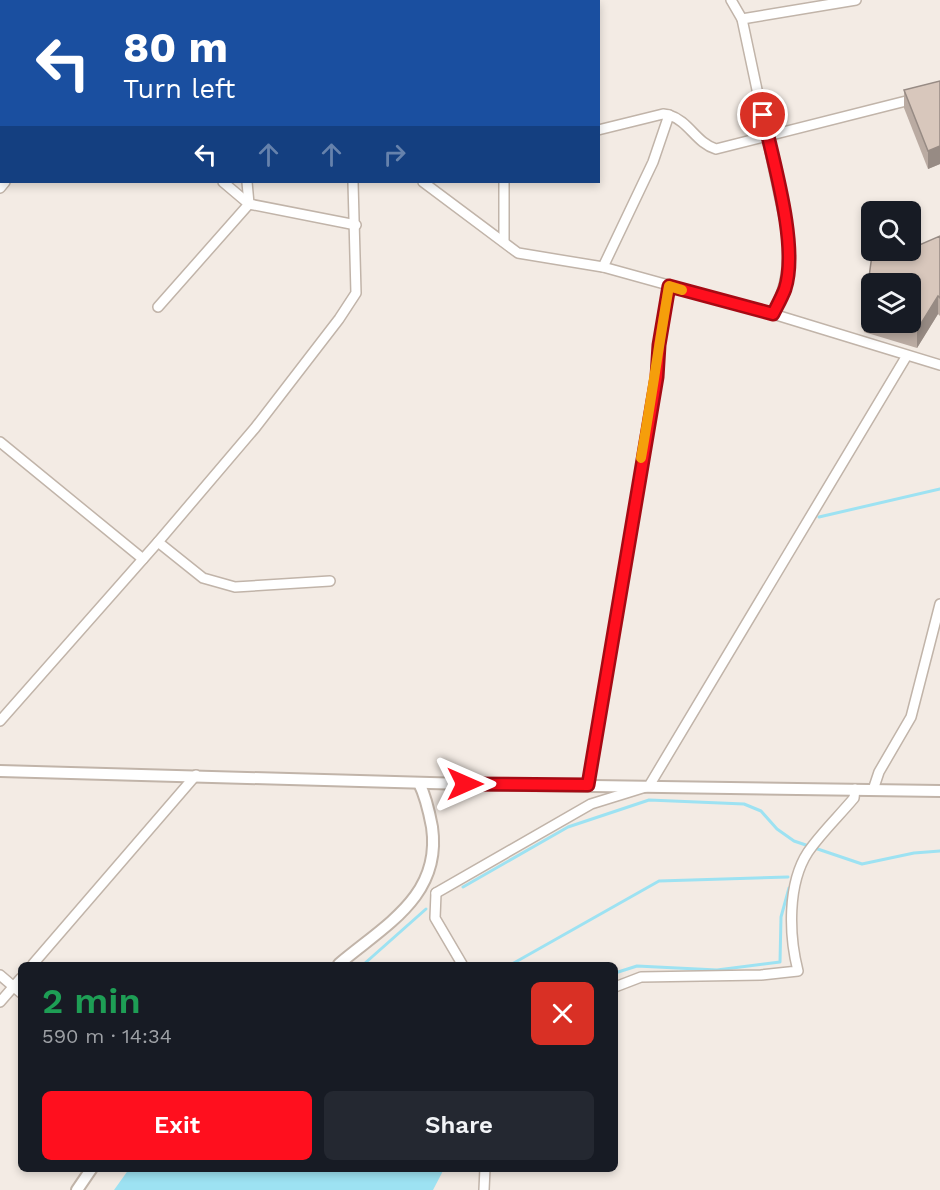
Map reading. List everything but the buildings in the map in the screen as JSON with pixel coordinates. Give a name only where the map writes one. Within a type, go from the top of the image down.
[{"type":"street","points":[[731,0],[742,19],[787,231],[789,265],[785,288],[773,314]]},
{"type":"street","points":[[742,19],[856,0]]},
{"type":"street","points":[[600,130],[663,114],[669,115],[677,117],[706,146],[716,149],[929,96]]},
{"type":"street","points":[[603,267],[653,162],[669,115]]},
{"type":"street","points":[[224,183],[249,204],[356,225]]},
{"type":"street","points":[[158,307],[249,204],[247,183]]},
{"type":"street","points":[[0,722],[255,428],[339,319],[356,293],[356,225],[353,183]]},
{"type":"street","points":[[424,183],[518,253],[603,267],[773,314],[897,351],[906,357],[940,365]]},
{"type":"street","points":[[504,183],[504,242]]},
{"type":"street","points":[[588,785],[657,377],[659,345],[669,286]]},
{"type":"street","points":[[436,893],[591,804],[649,786],[906,357]]},
{"type":"street","points":[[0,442],[143,559]]},
{"type":"street","points":[[158,542],[203,578],[235,587],[330,581]]},
{"type":"street","points":[[873,790],[879,772],[911,717],[940,604]]},
{"type":"street","points":[[0,771],[419,783],[940,791]]},
{"type":"street","points":[[35,962],[196,775]]},
{"type":"street","points":[[341,962],[398,915],[423,887],[433,860],[434,846],[429,811],[419,783]]},
{"type":"street","points":[[618,986],[641,977],[762,975],[798,971],[791,945],[795,885],[808,852],[854,798],[855,789]]},
{"type":"street","points":[[423,887],[436,893]]},
{"type":"street","points":[[436,893],[435,918],[461,962]]},
{"type":"street","points":[[0,975],[17,989],[0,1002]]},
{"type":"street","points":[[77,1190],[89,1172]]},
{"type":"street","points":[[484,1190],[485,1172]]},
{"type":"water","points":[[127,1172],[442,1172],[433,1190],[114,1190]]},
{"type":"waterway","points":[[819,517],[940,489]]},
{"type":"waterway","points":[[463,887],[568,827],[649,800],[744,804],[761,811],[777,829],[794,841],[862,864],[914,853],[940,851]]},
{"type":"waterway","points":[[516,962],[659,881],[788,877]]},
{"type":"waterway","points":[[618,972],[637,966],[717,970],[780,962],[781,917],[789,888]]},
{"type":"waterway","points":[[366,962],[426,909]]},
{"type":"slow traffic","points":[[641,458],[657,377],[659,345],[669,286],[682,290]]},
{"type":"route","points":[[465,784],[588,785],[636,488],[657,377],[659,345],[669,286],[773,314],[785,288],[789,265],[787,231],[763,115]]}]
